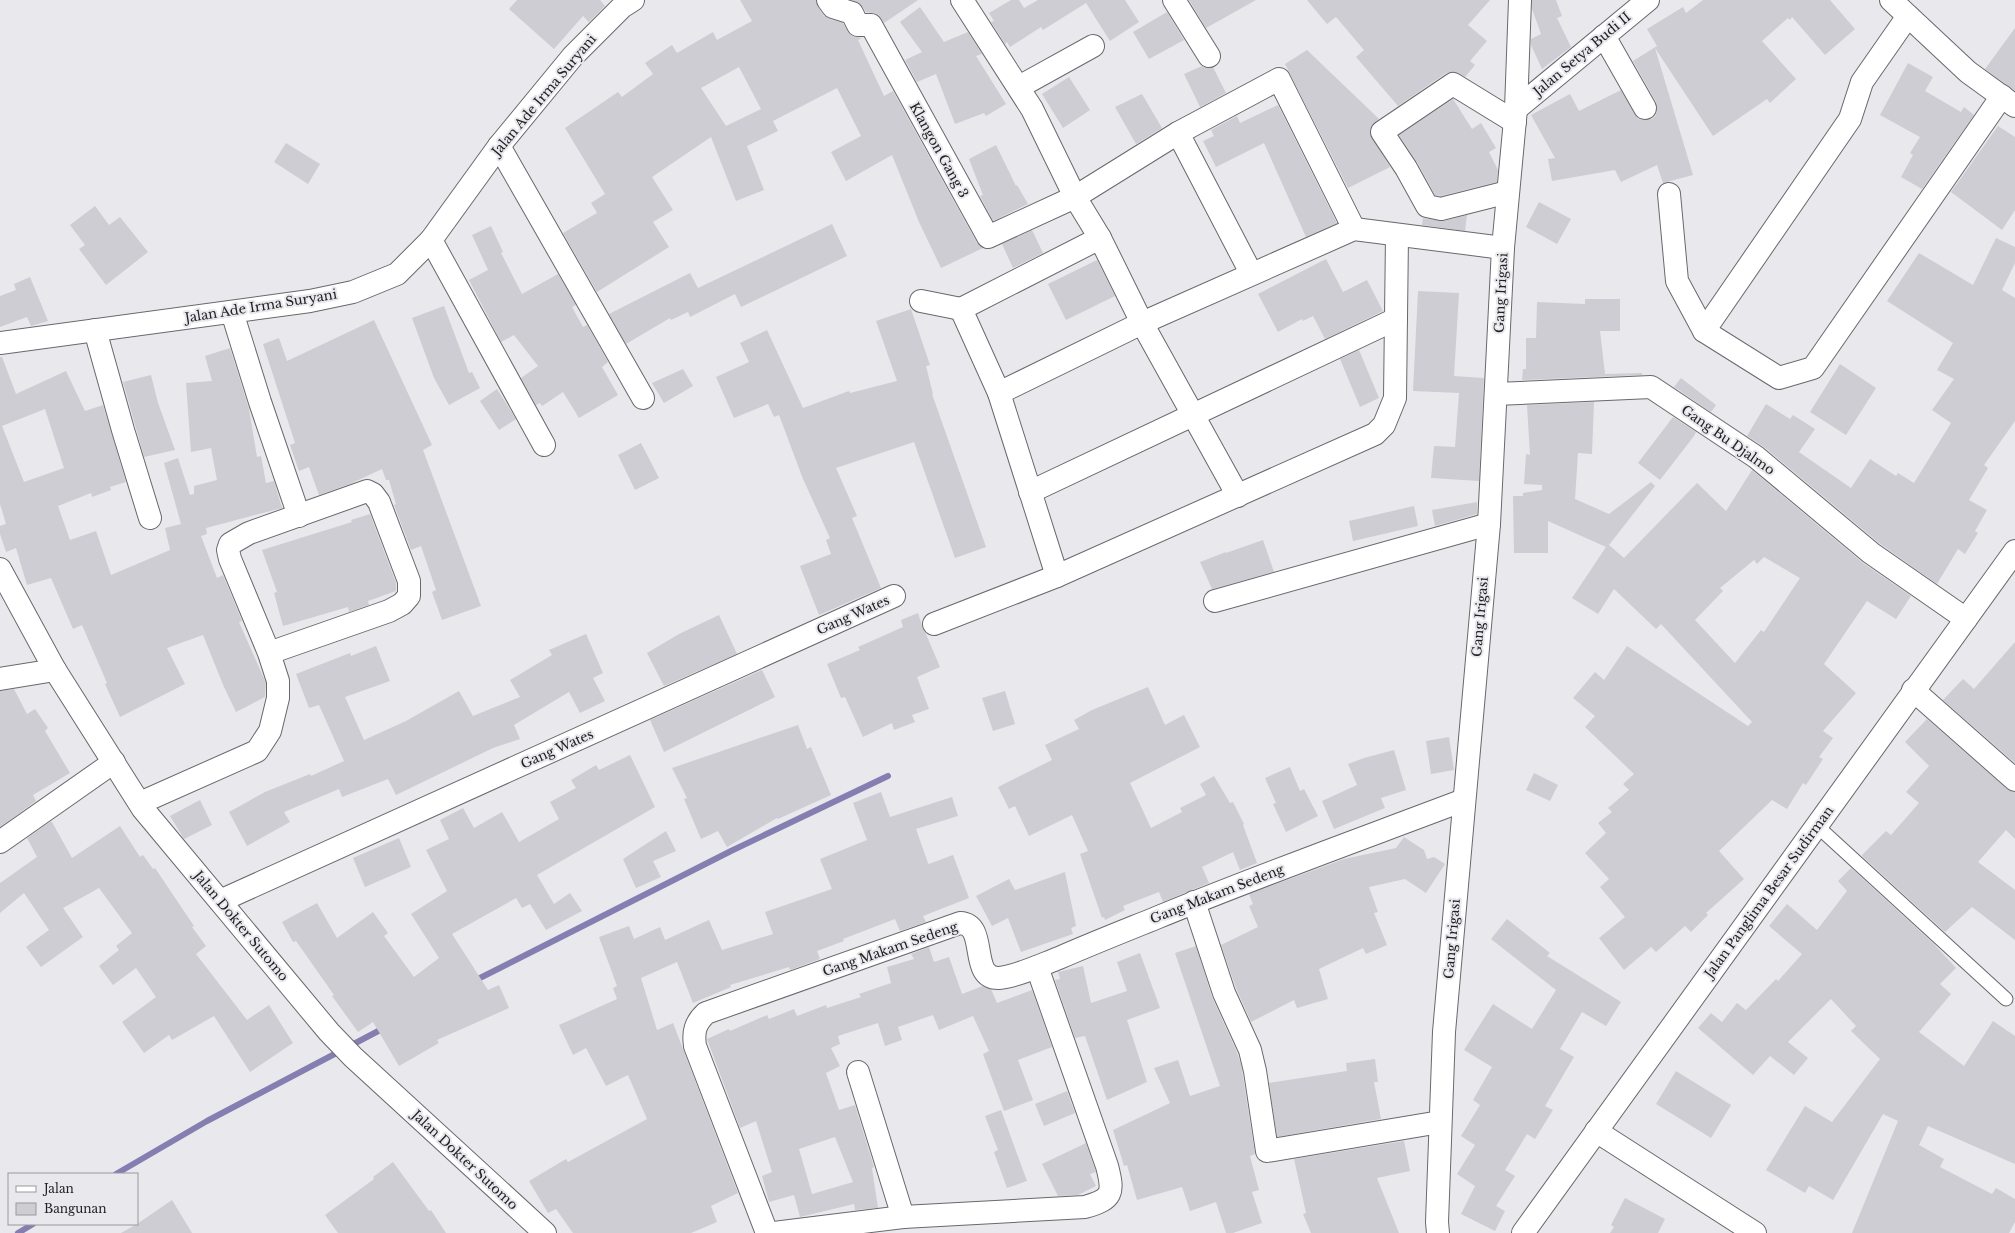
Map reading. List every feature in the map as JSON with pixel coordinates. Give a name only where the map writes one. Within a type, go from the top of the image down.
[{"type":"street","name":"Klangon Gang 3","points":[[828,0],[833,8],[852,13],[858,25],[871,25],[988,237],[1075,197]]},
{"type":"street","points":[[962,0],[1032,109],[1075,197],[1100,238],[1142,323],[1238,496]]},
{"type":"street","points":[[1174,0],[1210,56]]},
{"type":"street","name":"Gang Irigasi","points":[[1438,1233],[1437,1222],[1444,1032],[1489,524],[1503,248],[1516,115],[1520,0]]},
{"type":"street","name":"Jalan Setya Budi II","points":[[1516,115],[1604,36],[1648,0]]},
{"type":"street","points":[[1669,194],[1677,281],[1704,331],[1779,378],[1813,368],[2008,101],[1968,72],[1891,0]]},
{"type":"street","name":"Jalan Ade Irma Suryani","points":[[0,343],[310,302],[353,292],[397,274],[432,240],[499,146],[573,56],[622,2]]},
{"type":"street","points":[[1704,331],[1850,119],[1862,82],[1908,16]]},
{"type":"street","points":[[1604,36],[1645,108]]},
{"type":"street","points":[[1019,87],[1093,46]]},
{"type":"street","points":[[1075,197],[1178,133],[1279,79],[1354,229]]},
{"type":"street","points":[[1508,192],[1441,209],[1427,206],[1406,168],[1382,132],[1453,84],[1516,115]]},
{"type":"street","points":[[1178,133],[1251,273]]},
{"type":"street","points":[[499,146],[643,398]]},
{"type":"street","points":[[999,393],[1142,323],[1251,273],[1354,229],[1397,236],[1503,248]]},
{"type":"street","points":[[934,624],[1057,576],[1375,434],[1384,425],[1395,398],[1397,236]]},
{"type":"street","points":[[921,301],[961,309],[1100,238]]},
{"type":"street","points":[[432,240],[544,445]]},
{"type":"street","points":[[961,309],[999,393],[1057,576]]},
{"type":"street","points":[[232,312],[260,402],[299,516]]},
{"type":"street","points":[[1030,492],[1396,319]]},
{"type":"street","points":[[95,330],[123,430],[150,518]]},
{"type":"street","name":"Gang Bu Djalmo","points":[[1496,394],[1651,387],[1756,457],[1871,553],[1966,619]]},
{"type":"street","points":[[140,803],[257,751],[270,731],[278,698],[278,681],[269,653],[244,595],[228,550],[230,544],[236,539],[368,491],[370,492],[379,502],[409,581],[409,596],[402,604],[389,611],[269,653]]},
{"type":"street","points":[[1214,601],[1489,524]]},
{"type":"street","name":"Jalan Panglima Besar Sudirman","points":[[1523,1233],[1913,690],[2015,551]]},
{"type":"street","name":"Jalan Dokter Sutomo","points":[[0,569],[55,670],[143,809],[329,1032],[353,1057],[545,1233]]},
{"type":"street","name":"Gang Wates","points":[[220,901],[894,596]]},
{"type":"street","points":[[0,679],[55,670]]},
{"type":"street","points":[[1913,690],[2015,780]]},
{"type":"street","points":[[0,842],[114,762]]},
{"type":"street","name":"Gang Makam Sedeng","points":[[767,1233],[695,1046],[694,1035],[697,1021],[706,1013],[960,923],[966,924],[974,930],[983,970],[993,977],[1000,978],[1037,967],[1194,902],[1464,800]]},
{"type":"street","points":[[1194,902],[1224,993],[1250,1050],[1255,1071],[1267,1151],[1440,1122]]},
{"type":"street","points":[[774,1233],[903,1217],[1085,1207],[1107,1199],[1111,1193],[1111,1178],[1037,967]]},
{"type":"street","points":[[858,1072],[903,1217]]},
{"type":"street","points":[[1596,1131],[1755,1233]]},
{"type":"lane","points":[[1816,825],[2006,999]]},
{"type":"building","points":[[517,0],[600,0],[605,6],[589,22],[583,16],[554,49],[509,9]]},
{"type":"building","points":[[740,0],[816,0],[823,15],[829,19],[843,23],[852,36],[862,38],[858,40],[884,96],[893,91],[977,243],[983,248],[941,268],[919,222],[892,155],[846,181],[831,152],[861,136],[837,88],[773,121],[778,131],[747,146],[764,190],[736,201],[711,137],[652,177],[673,210],[653,222],[669,247],[597,292],[563,233],[597,213],[591,203],[605,194],[565,128],[618,92],[622,97],[653,74],[645,63],[672,45],[677,53],[713,32],[717,40],[752,21]],"holes":[[[739,67],[761,109],[726,126],[701,88]]]},
{"type":"building","points":[[852,0],[918,0],[884,23],[878,14],[866,12],[860,4]]},
{"type":"building","points":[[1011,0],[1019,0],[1024,8],[1038,0],[1125,0],[1139,22],[1110,41],[1086,3],[1043,30],[1041,27],[1010,47],[1007,42],[1005,44],[991,22],[994,21],[989,13]]},
{"type":"building","points":[[1189,0],[1256,0],[1206,28]]},
{"type":"building","points":[[1307,0],[1490,0],[1468,25],[1487,41],[1470,61],[1475,65],[1465,77],[1453,72],[1446,73],[1398,106],[1356,57],[1364,50],[1336,17],[1327,24]]},
{"type":"building","points":[[1532,0],[1556,0],[1562,16],[1557,18],[1571,47],[1542,69],[1531,45],[1531,39],[1541,34],[1532,9]]},
{"type":"building","points":[[1703,0],[1830,0],[1855,29],[1825,55],[1792,17],[1790,20],[1788,18],[1762,41],[1796,79],[1770,103],[1767,99],[1713,136],[1655,48],[1693,175],[1663,183],[1657,165],[1621,182],[1615,170],[1552,181],[1548,159],[1555,158],[1531,115],[1570,94],[1579,111],[1621,90],[1638,119],[1652,119],[1656,115],[1656,102],[1633,61],[1657,46],[1647,29],[1683,7],[1686,13]]},
{"type":"building","points":[[920,7],[944,42],[968,32],[982,54],[976,56],[1006,104],[986,116],[984,113],[955,124],[936,74],[917,82],[905,60],[922,52],[900,22]]},
{"type":"building","points":[[1167,12],[1184,40],[1149,59],[1133,32]]},
{"type":"building","points":[[2015,28],[2015,91],[1985,69]]},
{"type":"building","points":[[1307,50],[1379,119],[1371,126],[1370,133],[1390,167],[1348,188],[1285,64]]},
{"type":"building","points":[[1908,63],[1933,77],[1925,91],[1961,112],[1964,107],[1974,115],[1922,189],[1901,177],[1913,155],[1910,153],[1920,137],[1880,115]]},
{"type":"building","points":[[1202,66],[1209,68],[1213,67],[1226,93],[1200,107],[1184,74]]},
{"type":"building","points":[[1069,77],[1090,110],[1063,128],[1042,94]]},
{"type":"building","points":[[1142,94],[1162,128],[1136,144],[1115,107]]},
{"type":"building","points":[[1453,99],[1472,129],[1481,123],[1496,148],[1489,152],[1498,170],[1497,182],[1441,196],[1435,195],[1417,162],[1399,135]]},
{"type":"building","points":[[1278,105],[1337,223],[1306,237],[1264,143],[1216,167],[1203,141],[1214,136],[1211,130],[1237,116],[1240,123]]},
{"type":"building","points":[[1998,126],[2015,137],[2015,210],[2002,230],[1951,192]]},
{"type":"building","points":[[286,143],[320,164],[308,184],[274,162]]},
{"type":"building","points":[[996,145],[1016,186],[1017,185],[1028,204],[993,221],[980,196],[983,195],[969,159]]},
{"type":"building","points":[[1539,202],[1571,219],[1557,244],[1526,227]]},
{"type":"building","points":[[95,206],[109,225],[120,217],[148,252],[106,285],[79,249],[85,245],[70,225]]},
{"type":"building","points":[[1467,215],[1465,231],[1422,225],[1423,218],[1444,221]]},
{"type":"building","points":[[832,224],[847,256],[741,307],[735,294],[690,317],[688,312],[671,320],[670,318],[626,344],[609,314],[690,273],[698,288]]},
{"type":"building","points":[[491,226],[503,252],[501,253],[522,294],[558,274],[576,305],[572,307],[583,327],[587,325],[608,362],[602,367],[618,395],[579,418],[563,392],[542,406],[540,403],[536,405],[521,378],[538,366],[514,335],[501,342],[469,280],[488,270],[472,235]]},
{"type":"building","points":[[1032,230],[1043,253],[1013,268],[1002,244]]},
{"type":"building","points":[[1996,238],[2015,247],[2015,263],[2002,290],[2015,298],[2015,421],[1984,465],[1988,468],[1969,500],[1987,510],[1975,531],[1978,533],[1965,554],[1958,549],[1937,584],[1879,543],[1764,447],[1747,436],[1766,404],[1790,419],[1793,415],[1815,429],[1799,452],[1851,488],[1870,459],[1896,476],[1898,473],[1914,483],[1951,423],[1932,410],[1954,379],[1937,370],[1953,343],[1887,301],[1919,253],[1973,285]]},
{"type":"building","points":[[1326,259],[1343,292],[1367,280],[1383,311],[1325,339],[1313,316],[1303,321],[1302,319],[1278,332],[1258,294]]},
{"type":"building","points":[[1097,260],[1115,296],[1066,320],[1048,284]]},
{"type":"building","points":[[30,277],[48,321],[31,326],[27,317],[0,327],[0,296],[16,290],[14,284]]},
{"type":"building","points":[[1418,291],[1459,293],[1454,376],[1484,378],[1479,481],[1431,478],[1434,446],[1455,447],[1459,393],[1413,391]]},
{"type":"building","points":[[1585,299],[1620,299],[1620,331],[1600,331],[1605,374],[1642,373],[1642,375],[1522,380],[1523,369],[1526,369],[1526,338],[1536,338],[1537,302],[1585,304]]},
{"type":"building","points":[[444,306],[469,373],[472,372],[480,388],[449,405],[434,378],[412,318]]},
{"type":"building","points":[[911,309],[930,365],[926,366],[932,394],[986,547],[955,558],[914,442],[836,468],[857,516],[852,518],[881,588],[819,615],[800,566],[831,554],[826,540],[830,538],[803,479],[779,415],[774,417],[768,404],[734,418],[716,377],[749,362],[740,343],[767,330],[803,408],[849,391],[850,393],[897,381],[876,321]]},
{"type":"building","points":[[374,320],[432,445],[423,450],[481,606],[442,620],[432,592],[436,590],[421,546],[411,550],[394,505],[396,504],[389,480],[386,480],[382,469],[350,484],[319,495],[309,467],[299,471],[290,445],[295,443],[263,344],[279,338],[287,361]]},
{"type":"building","points":[[230,348],[249,409],[257,457],[261,456],[266,483],[274,481],[282,508],[206,528],[207,534],[201,536],[217,578],[223,575],[242,621],[239,622],[266,683],[265,697],[236,712],[203,635],[167,648],[185,684],[120,717],[105,684],[107,683],[82,625],[73,629],[51,578],[27,585],[16,548],[6,552],[0,534],[0,526],[6,524],[0,504],[0,357],[2,357],[16,394],[66,371],[85,411],[103,405],[126,482],[110,487],[111,490],[92,497],[91,493],[58,506],[70,540],[96,531],[111,575],[170,550],[165,528],[181,524],[164,463],[178,458],[190,495],[194,494],[194,486],[217,480],[211,448],[191,452],[186,383],[212,381],[205,356]],"holes":[[[45,409],[64,468],[24,482],[2,426]]]},
{"type":"building","points":[[1359,350],[1379,398],[1360,407],[1340,359]]},
{"type":"building","points":[[1840,364],[1876,388],[1846,435],[1810,412]]},
{"type":"building","points":[[683,369],[693,386],[664,403],[652,383]]},
{"type":"building","points":[[151,375],[158,403],[175,450],[144,457],[123,382]]},
{"type":"building","points":[[1681,378],[1716,405],[1711,412],[1674,387]]},
{"type":"building","points":[[497,389],[516,419],[499,430],[480,401]]},
{"type":"building","points":[[1594,402],[1592,454],[1578,453],[1575,499],[1609,514],[1651,482],[1655,486],[1609,545],[1624,558],[1697,483],[1726,511],[1752,470],[1863,563],[1911,596],[1896,619],[1867,601],[1824,664],[1856,693],[1823,731],[1833,738],[1819,757],[1823,759],[1806,785],[1803,783],[1787,809],[1772,800],[1719,851],[1744,879],[1706,913],[1708,915],[1691,932],[1685,926],[1656,952],[1651,947],[1624,970],[1599,938],[1625,917],[1600,887],[1609,879],[1585,853],[1606,833],[1598,823],[1612,812],[1608,808],[1629,790],[1623,784],[1634,774],[1585,727],[1595,716],[1573,698],[1595,672],[1604,680],[1627,646],[1748,726],[1752,722],[1661,624],[1656,629],[1614,589],[1598,614],[1572,598],[1606,547],[1548,521],[1548,553],[1514,553],[1513,496],[1523,496],[1523,493],[1542,490],[1542,485],[1524,484],[1526,454],[1530,455],[1527,405]],"holes":[[[1764,557],[1800,578],[1764,632],[1761,630],[1735,663],[1695,620],[1723,591],[1720,588],[1754,560],[1757,564]]]},
{"type":"building","points":[[1673,417],[1696,432],[1660,480],[1638,463]]},
{"type":"building","points":[[641,443],[659,478],[635,490],[618,455]]},
{"type":"building","points":[[1477,502],[1477,514],[1435,526],[1432,510]]},
{"type":"building","points":[[1414,506],[1418,526],[1353,541],[1349,521]]},
{"type":"building","points":[[370,514],[396,583],[396,591],[368,601],[369,605],[349,612],[348,607],[283,626],[274,593],[277,592],[262,550],[352,522],[351,520]]},
{"type":"building","points":[[1263,540],[1274,572],[1212,589],[1200,562]]},
{"type":"building","points":[[918,613],[923,629],[940,667],[917,677],[929,709],[912,715],[915,722],[894,730],[892,723],[863,737],[845,697],[841,698],[827,664],[860,650],[858,647],[903,627],[901,620]]},
{"type":"building","points":[[719,615],[737,654],[664,686],[647,653],[679,634]]},
{"type":"building","points":[[586,634],[603,673],[593,678],[605,701],[580,713],[569,692],[514,725],[520,739],[493,748],[396,795],[388,779],[342,797],[339,789],[284,812],[290,822],[247,846],[229,812],[265,792],[310,774],[311,776],[344,761],[319,705],[309,708],[296,674],[350,653],[351,656],[376,646],[390,681],[345,697],[364,740],[406,721],[459,691],[473,716],[520,697],[510,680],[552,655],[549,650]]},
{"type":"building","points":[[2015,642],[2015,763],[1943,700],[1963,679],[1974,689]]},
{"type":"building","points":[[762,670],[775,697],[664,752],[650,720]]},
{"type":"building","points":[[1148,687],[1165,725],[1184,715],[1200,747],[1130,783],[1151,828],[1182,812],[1180,808],[1206,795],[1200,784],[1214,776],[1230,803],[1233,802],[1244,824],[1243,825],[1257,863],[1240,870],[1233,852],[1202,867],[1209,883],[1163,902],[1159,892],[1123,906],[1125,910],[1105,920],[1104,917],[1102,918],[1080,854],[1088,851],[1072,815],[1029,836],[1015,806],[1009,809],[998,787],[1052,760],[1045,745],[1079,729],[1074,720],[1092,710]]},
{"type":"building","points":[[14,689],[27,714],[35,709],[48,728],[45,731],[70,773],[33,795],[36,801],[0,827],[0,691]]},
{"type":"building","points":[[1005,691],[1015,724],[993,731],[982,698]]},
{"type":"building","points":[[1927,719],[2007,789],[2015,792],[2015,839],[2006,830],[1978,862],[2015,890],[2015,940],[1972,907],[1945,932],[1862,855],[1886,831],[1891,835],[1919,803],[1906,792],[1929,766],[1905,742]]},
{"type":"building","points":[[798,725],[807,749],[811,747],[831,795],[778,819],[777,818],[727,847],[718,831],[701,839],[684,799],[687,798],[672,768]]},
{"type":"building","points":[[1449,737],[1454,770],[1431,774],[1426,741]]},
{"type":"building","points":[[1394,750],[1406,790],[1381,798],[1385,808],[1334,829],[1322,801],[1357,785],[1348,764]]},
{"type":"building","points":[[630,755],[655,807],[537,875],[554,904],[570,893],[582,911],[546,930],[530,904],[522,908],[516,898],[452,934],[488,990],[499,985],[509,1008],[437,1040],[439,1043],[399,1066],[373,1022],[358,1032],[332,996],[334,995],[296,941],[293,942],[282,922],[317,903],[337,938],[373,912],[388,933],[384,936],[414,977],[439,958],[411,914],[447,891],[426,850],[449,839],[440,820],[463,808],[474,828],[502,812],[519,842],[559,819],[550,802],[576,788],[571,780],[596,765],[599,770]]},
{"type":"building","points":[[1290,767],[1300,791],[1304,789],[1318,816],[1286,832],[1273,804],[1276,803],[1265,778]]},
{"type":"building","points":[[1534,773],[1558,785],[1550,801],[1526,790]]},
{"type":"building","points":[[881,792],[890,817],[952,797],[958,816],[916,829],[929,864],[953,855],[969,898],[923,916],[926,922],[900,931],[895,919],[843,939],[844,941],[817,951],[820,959],[790,970],[789,967],[730,985],[731,987],[693,1003],[677,962],[641,978],[657,1030],[673,1023],[738,1193],[711,1206],[717,1222],[691,1233],[573,1233],[556,1209],[548,1213],[529,1181],[566,1159],[568,1162],[647,1119],[628,1075],[606,1086],[586,1048],[573,1055],[559,1025],[617,999],[613,988],[617,986],[599,937],[629,926],[634,939],[660,927],[665,940],[709,920],[722,950],[773,934],[765,912],[832,889],[820,859],[867,840],[853,803]]},
{"type":"building","points":[[200,800],[212,825],[184,839],[170,816]]},
{"type":"building","points":[[52,822],[72,858],[120,826],[140,857],[143,855],[153,869],[155,868],[194,926],[192,927],[206,946],[196,954],[247,1020],[269,1005],[293,1043],[250,1072],[214,1016],[172,1040],[169,1035],[144,1053],[122,1022],[156,997],[136,968],[113,985],[99,966],[119,950],[116,946],[132,933],[99,888],[63,908],[83,937],[41,967],[26,947],[49,930],[24,893],[0,913],[0,883],[37,857],[27,838]]},
{"type":"building","points":[[666,831],[676,851],[653,861],[661,877],[636,888],[623,859]]},
{"type":"building","points":[[1404,837],[1424,850],[1427,859],[1434,857],[1445,864],[1426,893],[1405,879],[1369,887],[1378,912],[1374,913],[1387,945],[1366,954],[1363,948],[1319,969],[1328,999],[1297,1008],[1294,1000],[1251,1022],[1236,988],[1221,945],[1258,927],[1249,906],[1253,904],[1249,894],[1344,859],[1396,848]]},
{"type":"building","points":[[399,838],[411,867],[365,887],[353,858]]},
{"type":"building","points":[[1851,868],[1933,943],[1956,968],[1940,984],[1951,994],[1919,1032],[1964,1066],[1993,1021],[2015,1036],[2015,1164],[1928,1126],[1919,1145],[1944,1159],[1940,1167],[1992,1194],[1996,1188],[2015,1199],[2015,1222],[2009,1233],[1852,1233],[1898,1121],[1883,1114],[1833,1200],[1809,1186],[1805,1193],[1766,1170],[1805,1106],[1832,1122],[1880,1059],[1851,1031],[1856,1026],[1831,999],[1788,1042],[1808,1058],[1794,1075],[1770,1056],[1753,1075],[1698,1028],[1711,1013],[1722,1022],[1737,1003],[1746,1010],[1776,979],[1778,981],[1802,954],[1769,926],[1787,904],[1817,930],[1847,891],[1838,881]]},
{"type":"building","points":[[1065,872],[1076,926],[1071,928],[1073,934],[1021,952],[1008,918],[992,926],[976,896],[1009,879],[1015,890]]},
{"type":"building","points":[[1507,919],[1550,953],[1547,956],[1621,1002],[1606,1026],[1582,1012],[1560,1049],[1574,1057],[1545,1106],[1553,1110],[1535,1139],[1527,1134],[1505,1170],[1515,1176],[1496,1206],[1505,1211],[1495,1231],[1461,1214],[1475,1186],[1457,1174],[1475,1145],[1461,1136],[1480,1105],[1473,1100],[1492,1067],[1464,1050],[1493,1004],[1532,1029],[1556,990],[1491,939]]},
{"type":"building","points":[[1196,946],[1212,997],[1241,1064],[1255,1154],[1250,1156],[1259,1190],[1252,1192],[1262,1223],[1233,1233],[1226,1233],[1216,1202],[1190,1211],[1182,1187],[1137,1200],[1127,1165],[1124,1166],[1113,1130],[1170,1103],[1154,1068],[1178,1060],[1190,1096],[1220,1086],[1175,953]]},
{"type":"building","points":[[929,947],[934,962],[949,957],[962,994],[983,986],[991,989],[997,1003],[1032,990],[1052,1047],[1018,1060],[1033,1100],[1004,1111],[983,1054],[989,1051],[973,1016],[939,1030],[933,1015],[898,1027],[902,1040],[885,1046],[878,1023],[838,1036],[840,1044],[831,1048],[840,1066],[826,1073],[839,1110],[855,1105],[874,1167],[872,1168],[878,1208],[855,1210],[854,1204],[800,1217],[794,1195],[769,1202],[762,1176],[772,1172],[756,1121],[740,1128],[707,1039],[767,1015],[769,1019],[794,1009],[797,1016],[826,1005],[827,1008],[861,997],[859,994],[891,983],[887,967],[914,959],[911,954]],"holes":[[[835,1137],[853,1182],[812,1194],[799,1149]]]},
{"type":"building","points":[[1140,953],[1160,1008],[1127,1020],[1147,1082],[1107,1100],[1085,1036],[1075,1038],[1055,980],[1060,979],[1058,972],[1083,966],[1091,1003],[1127,991],[1117,962]]},
{"type":"building","points":[[1375,1059],[1378,1082],[1374,1082],[1381,1119],[1277,1137],[1269,1083],[1347,1071],[1346,1063]]},
{"type":"building","points":[[1676,1071],[1731,1105],[1711,1138],[1656,1104]]},
{"type":"building","points":[[1067,1091],[1075,1113],[1044,1126],[1035,1104]]},
{"type":"building","points":[[1001,1110],[1027,1181],[1007,1188],[994,1152],[998,1150],[985,1116]]},
{"type":"building","points":[[1404,1141],[1410,1171],[1377,1178],[1399,1233],[1311,1233],[1303,1214],[1306,1213],[1294,1159]]},
{"type":"building","points":[[1086,1143],[1096,1172],[1090,1174],[1096,1186],[1078,1195],[1058,1196],[1042,1164]]},
{"type":"building","points":[[393,1162],[429,1211],[431,1210],[446,1233],[338,1233],[325,1215],[374,1179],[373,1177]]},
{"type":"building","points":[[1625,1198],[1665,1219],[1658,1233],[1610,1233],[1614,1227],[1611,1225]]},
{"type":"building","points":[[172,1200],[192,1233],[121,1233],[138,1225],[138,1223]]},
{"type":"waterway","points":[[474,981],[731,851],[888,776]]},
{"type":"waterway","points":[[118,1173],[207,1121],[384,1028]]},
{"type":"waterway","points":[[18,1233],[31,1225]]}]
